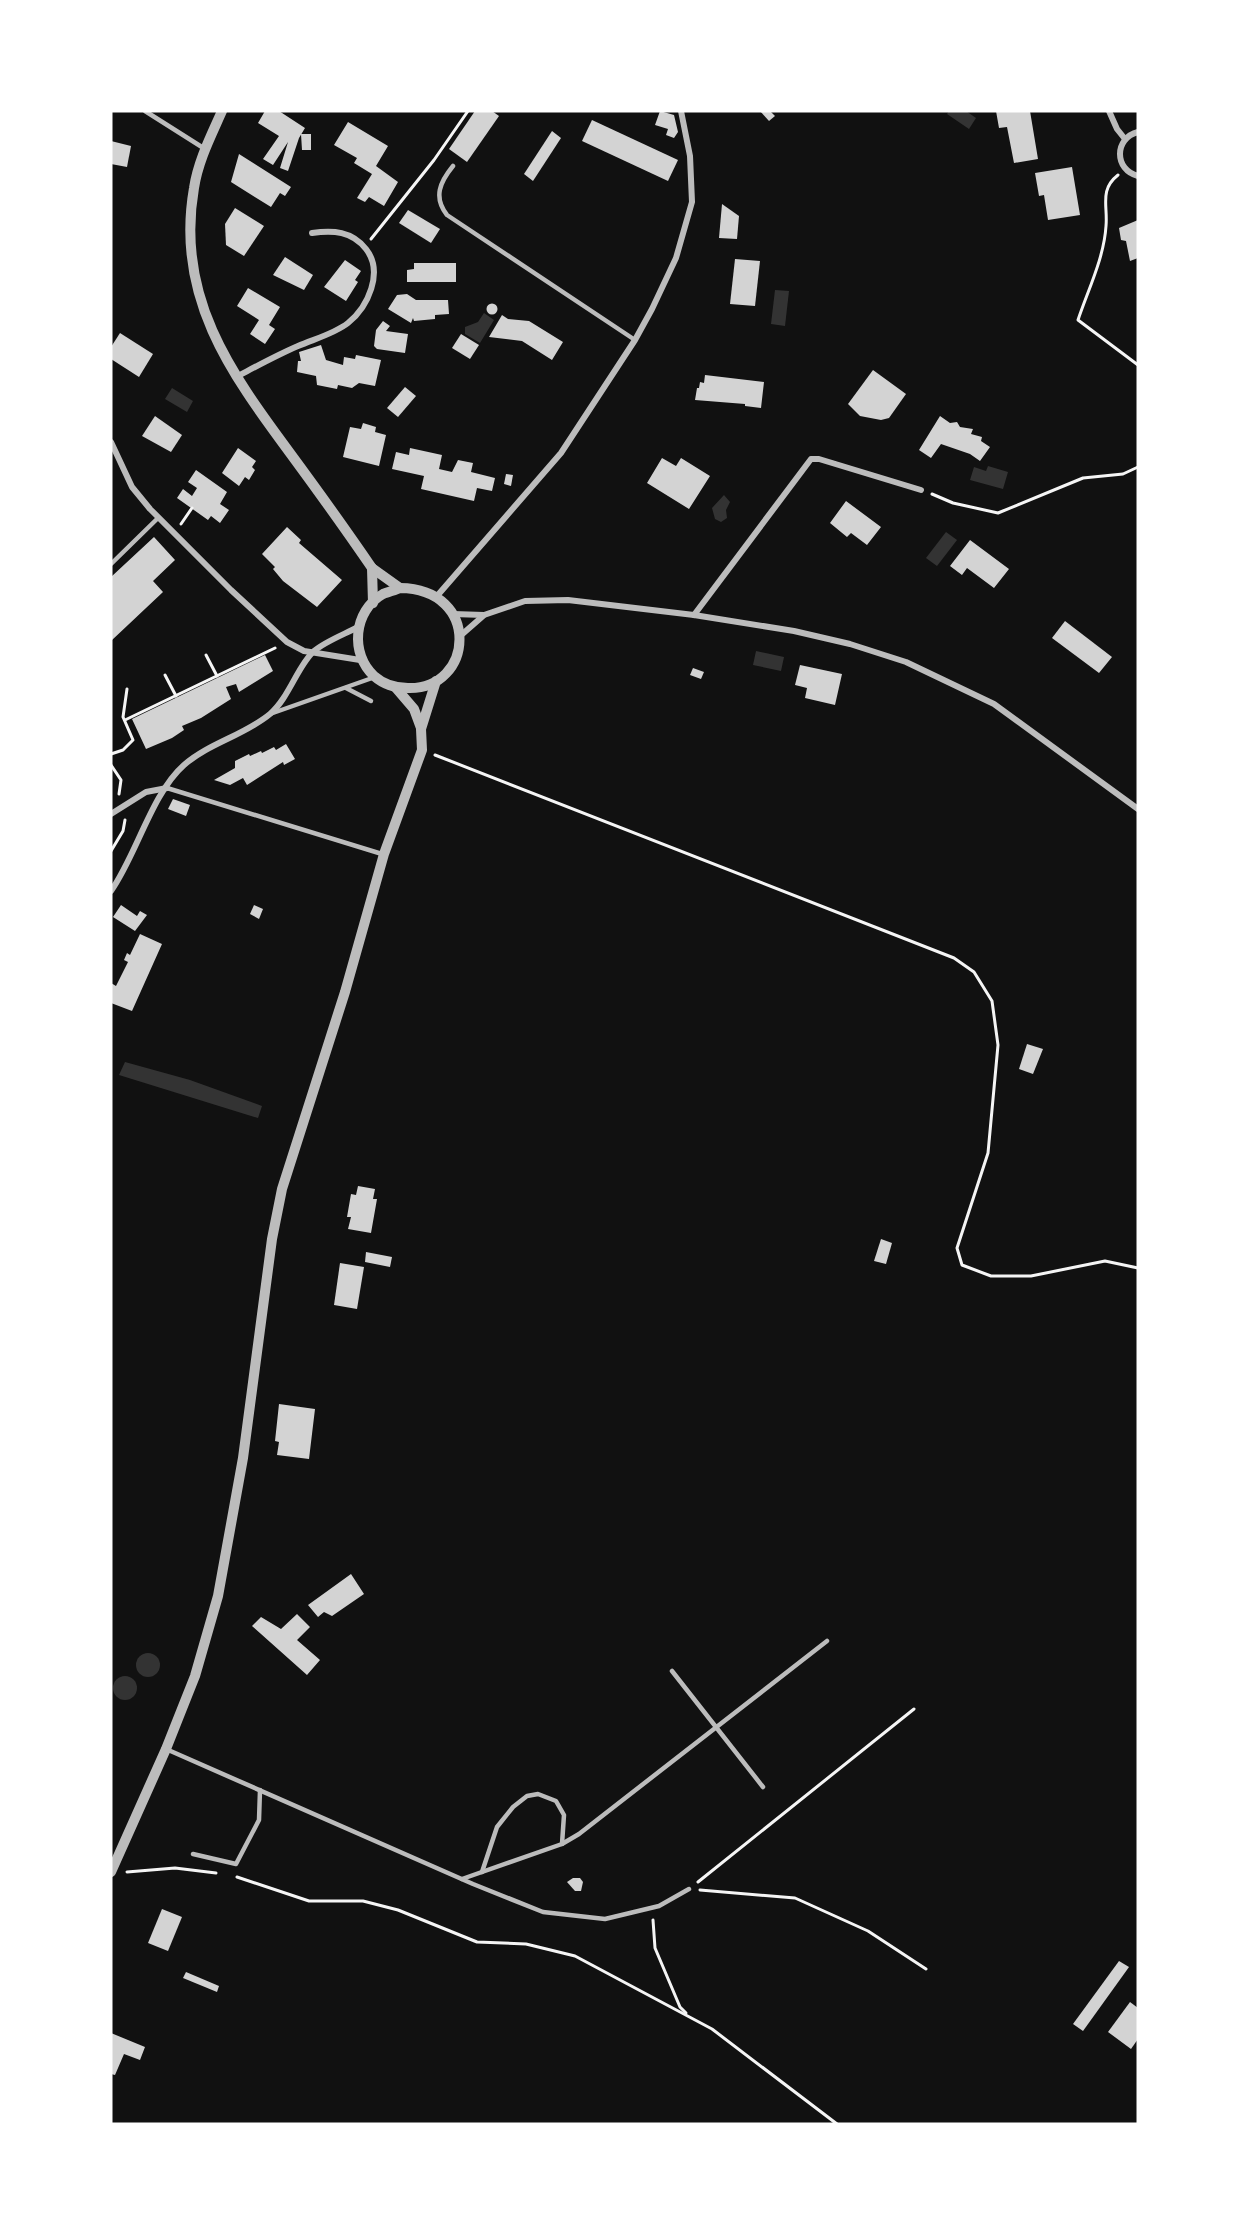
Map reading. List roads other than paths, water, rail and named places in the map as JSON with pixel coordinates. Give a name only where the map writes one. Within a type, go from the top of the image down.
[{"type":"street","points":[[222,111],[205,149],[194,187],[189,235],[193,264],[206,316],[218,347],[236,378],[372,568],[400,588]]},
{"type":"street","points":[[437,596],[561,453],[635,340],[676,258],[692,202],[690,156],[681,111]]},
{"type":"street","points":[[1109,111],[1117,129],[1125,139]]},
{"type":"street","points":[[1138,132],[1125,139],[1119,152],[1120,162],[1125,170],[1138,177]]},
{"type":"street","points":[[236,378],[276,355],[338,330],[356,316],[368,297],[373,263],[364,247],[346,233],[329,231],[312,233]]},
{"type":"street","points":[[111,442],[132,487],[158,518],[287,642],[304,651],[360,660],[375,677],[396,688],[414,709],[421,729],[422,750],[384,854],[345,992],[282,1189],[272,1239],[243,1458],[218,1596],[195,1676],[166,1749],[112,1871]]},
{"type":"street","points":[[694,615],[811,459],[819,459],[921,490]]},
{"type":"street","points":[[372,568],[373,603]]},
{"type":"street","points":[[111,891],[124,873],[142,831],[183,766],[270,714],[293,685],[314,651],[359,626],[373,603],[383,595],[400,588],[419,588],[437,596],[453,614],[458,624],[460,645],[453,665],[436,681],[420,689],[396,688]]},
{"type":"street","points":[[453,614],[484,615],[525,601],[568,600],[694,615],[794,631],[850,644],[906,662],[994,704],[1138,809]]},
{"type":"street","points":[[459,637],[484,615]]},
{"type":"street","points":[[359,626],[360,660]]},
{"type":"street","points":[[421,729],[436,681]]},
{"type":"street","points":[[111,814],[147,792],[167,788]]},
{"type":"lane","points":[[145,111],[205,149]]},
{"type":"lane","points":[[453,166],[439,188],[440,203],[447,215],[635,340]]},
{"type":"lane","points":[[111,564],[158,518]]},
{"type":"lane","points":[[270,714],[375,677]]},
{"type":"lane","points":[[346,688],[371,701]]},
{"type":"lane","points":[[167,788],[384,854]]},
{"type":"lane","points":[[462,1880],[562,1844],[589,1827],[827,1641]]},
{"type":"lane","points":[[672,1671],[763,1787]]},
{"type":"lane","points":[[166,1749],[462,1880],[543,1912],[605,1919],[651,1908],[689,1889]]},
{"type":"lane","points":[[193,1854],[236,1864],[259,1820],[260,1791]]},
{"type":"lane","points":[[482,1872],[497,1827],[513,1807],[527,1796],[538,1794],[556,1802],[564,1815],[562,1844]]}]
